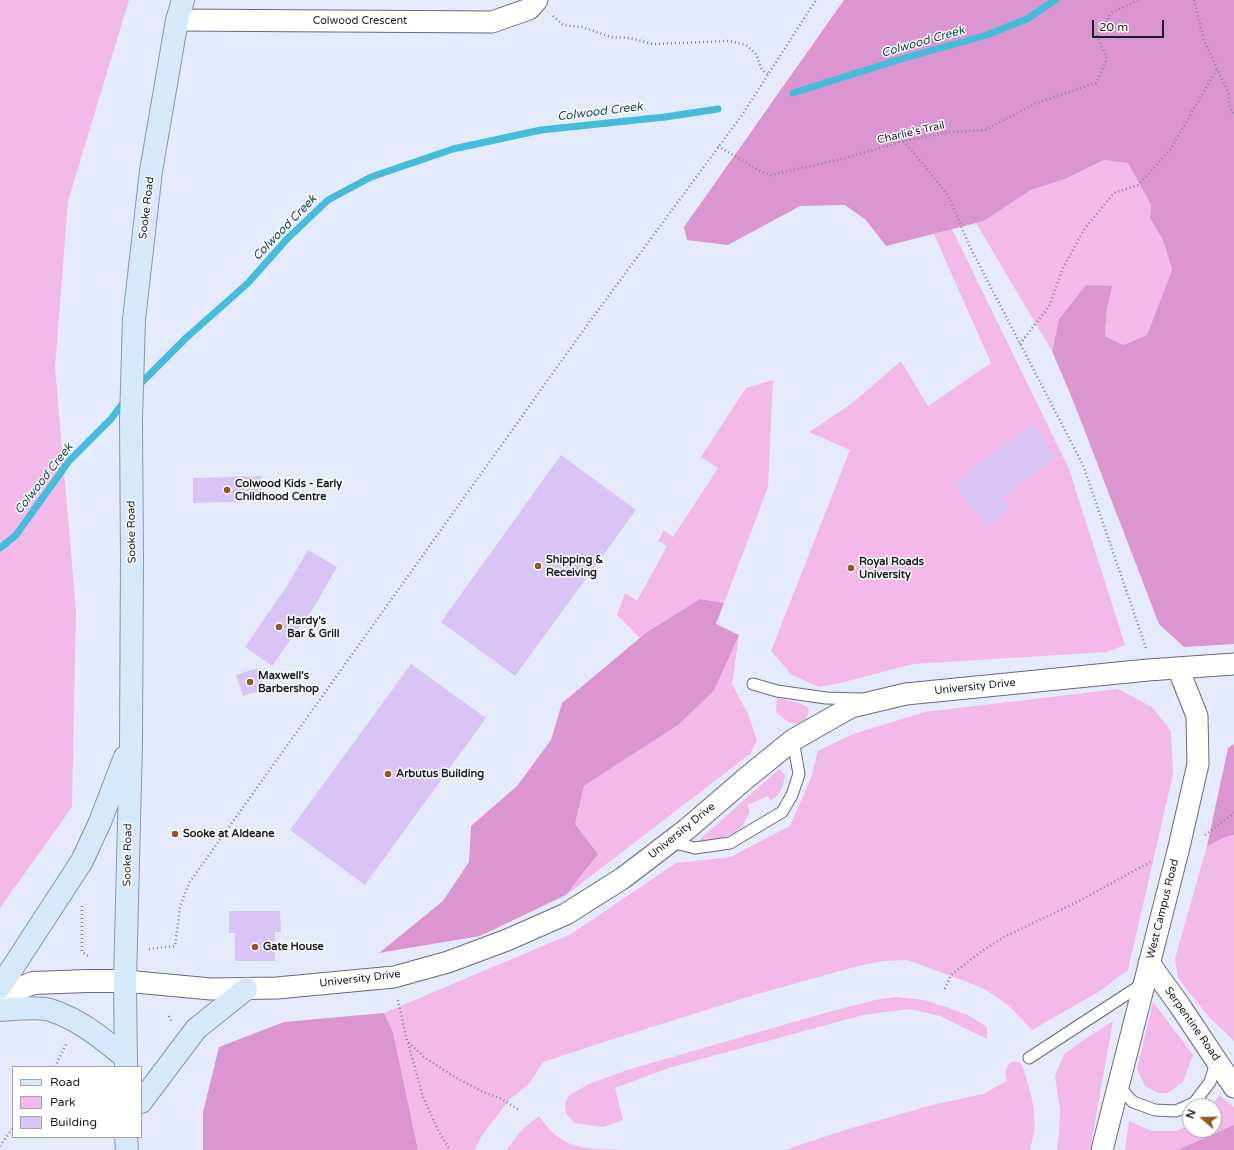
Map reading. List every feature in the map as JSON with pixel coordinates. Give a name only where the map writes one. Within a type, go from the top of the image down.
[{"type":"main road","name":"Sooke Road","points":[[126,1063],[125,981],[131,743],[131,420],[134,319],[151,172],[180,10]]},
{"type":"main road","points":[[0,987],[82,861],[100,822],[131,743]]},
{"type":"main road","points":[[142,1101],[196,1029],[246,989]]},
{"type":"main road","points":[[0,1010],[13,1008],[49,1009],[77,1022],[100,1036],[126,1063]]},
{"type":"main road","points":[[126,1138],[126,1150]]},
{"type":"street","name":"Colwood Crescent","points":[[180,10],[492,22],[529,9],[536,1]]},
{"type":"street","name":"University Drive","points":[[125,981],[211,989],[246,989],[278,988],[394,978],[448,962],[507,940],[566,914],[623,878],[671,842],[793,740],[851,707],[906,694],[1148,670],[1234,664]]},
{"type":"street","name":"West Campus Road","points":[[1102,1150],[1179,847],[1198,764],[1196,716],[1178,668]]},
{"type":"street","name":"Serpentine Road","points":[[1149,963],[1217,1059],[1234,1087]]},
{"type":"street","points":[[0,1000],[6,994],[33,983],[125,981]]},
{"type":"lane","points":[[753,684],[777,691],[826,698],[878,700]]},
{"type":"lane","points":[[671,842],[695,848],[730,843],[782,812],[792,795],[799,774],[793,740]]},
{"type":"lane","points":[[1029,1058],[1144,983]]},
{"type":"lane","points":[[1118,1086],[1133,1102],[1155,1110],[1176,1111],[1194,1103],[1210,1082],[1217,1059]]},
{"type":"path","points":[[164,947],[175,946],[180,907],[189,883],[585,328],[742,115],[816,0]]},
{"type":"path","name":"Charlie's Trail","points":[[718,146],[760,171],[771,175],[846,158],[904,141],[948,132],[985,130],[1034,104],[1096,83],[1107,60],[1097,36],[1112,13],[1139,0]]},
{"type":"path","points":[[1194,0],[1204,40],[1228,92],[1230,108],[1234,115]]},
{"type":"path","points":[[536,1],[563,25],[582,27],[611,37],[630,38],[653,44],[730,41],[746,45],[756,54],[762,70],[768,74]]},
{"type":"path","points":[[1020,344],[1048,306],[1063,268],[1085,228],[1114,193],[1138,185],[1170,150],[1217,69]]},
{"type":"path","points":[[904,141],[948,195],[969,245],[1083,465],[1146,649],[1178,668]]},
{"type":"path","points":[[945,989],[951,975],[982,951],[1004,937],[1079,901],[1179,847],[1208,834],[1234,813]]},
{"type":"path","points":[[82,899],[82,952],[88,956]]},
{"type":"path","points":[[394,978],[407,1041],[423,1098],[439,1132],[450,1150]]},
{"type":"path","points":[[55,1066],[70,1036]]},
{"type":"path","points":[[407,1041],[424,1057],[453,1076],[483,1092],[502,1099],[520,1110]]},
{"type":"path","points":[[0,1146],[12,1129]]},
{"type":"green space","points":[[0,0],[129,0],[68,201],[55,367],[76,611],[72,807],[0,908]]},
{"type":"green space","points":[[1104,160],[1128,163],[1151,205],[1150,218],[1163,240],[1172,271],[1147,335],[1123,345],[1105,336],[1107,309],[1111,286],[1059,319],[1052,351],[976,223],[984,221],[1031,190],[1065,179]]},
{"type":"green space","points":[[952,229],[1069,469],[1125,645],[1107,652],[913,664],[819,687],[792,675],[771,651],[850,450],[809,432],[851,404],[901,361],[928,406],[991,363],[934,234]]},
{"type":"green space","points":[[773,380],[768,487],[724,603],[700,599],[647,632],[640,638],[617,615],[625,593],[637,601],[667,546],[658,541],[664,530],[673,537],[718,468],[701,457],[746,388]]},
{"type":"green space","points":[[739,635],[732,684],[748,714],[757,740],[750,754],[566,895],[598,854],[575,824],[584,786],[678,725],[714,691]]},
{"type":"green space","points":[[1118,689],[1152,707],[1171,731],[1173,774],[1128,970],[1100,991],[1032,1030],[1008,1005],[986,990],[965,981],[907,960],[884,961],[858,966],[754,995],[543,1062],[529,1084],[510,1099],[493,1121],[481,1137],[475,1150],[418,1150],[393,1032],[384,1013],[571,934],[676,863],[730,857],[790,826],[811,778],[818,751],[853,734],[925,712]]},
{"type":"green space","points":[[777,698],[799,703],[809,708],[807,718],[799,724],[788,722],[776,712]]},
{"type":"green space","points":[[779,769],[785,775],[782,787],[777,796],[770,801],[768,796],[747,805],[750,811],[743,825],[736,832],[716,841],[697,842]]},
{"type":"green space","points":[[1234,835],[1234,1041],[1208,1016],[1178,978],[1175,959],[1207,846]]},
{"type":"green space","points":[[896,997],[924,1000],[968,1015],[987,1027],[987,1039],[940,1016],[909,1009],[863,1015],[672,1067],[615,1088],[623,1120],[603,1127],[575,1123],[566,1114],[565,1104],[569,1095],[589,1084],[627,1070],[825,1013],[875,1000]]},
{"type":"green space","points":[[1153,1002],[1193,1055],[1183,1082],[1168,1093],[1158,1093],[1145,1086],[1137,1069]]},
{"type":"green space","points":[[1113,1021],[1090,1150],[1057,1150],[1060,1109],[1055,1076],[1064,1054]]},
{"type":"green space","points":[[1011,1062],[1018,1062],[1022,1065],[1032,1098],[1035,1124],[1030,1150],[785,1150],[842,1131],[932,1105],[983,1094],[1007,1081],[1006,1071]]},
{"type":"green space","points":[[1219,1095],[1234,1107],[1234,1125],[1222,1130],[1222,1098],[1217,1098]]},
{"type":"green space","points":[[539,1116],[558,1137],[572,1144],[580,1147],[622,1150],[506,1150],[522,1130]]},
{"type":"green space","points":[[1129,1121],[1152,1131],[1176,1131],[1182,1128],[1182,1138],[1204,1138],[1177,1150],[1125,1150]]},
{"type":"shaded area","points":[[844,0],[1234,0],[1234,644],[1184,647],[1159,624],[1074,403],[1052,351],[1059,319],[1086,285],[1112,286],[1107,309],[1105,336],[1123,345],[1147,335],[1172,270],[1163,240],[1150,218],[1151,205],[1128,163],[1104,160],[1065,179],[1031,190],[984,221],[886,246],[866,220],[845,205],[800,206],[728,245],[687,240],[684,227]]},
{"type":"shaded area","points":[[700,599],[724,603],[716,624],[739,635],[714,691],[678,725],[584,786],[575,824],[598,854],[566,895],[480,936],[379,953],[443,901],[469,862],[471,826],[517,786],[551,740],[562,703],[647,632]]},
{"type":"shaded area","points":[[1234,744],[1234,835],[1207,846],[1228,748]]},
{"type":"shaded area","points":[[384,1013],[393,1032],[418,1150],[203,1150],[203,1112],[219,1047],[284,1022]]},
{"type":"shaded area","points":[[1234,1125],[1234,1150],[1177,1150],[1204,1138],[1222,1138],[1222,1130]]},
{"type":"building","points":[[1034,424],[1056,459],[1003,496],[1011,507],[987,527],[954,483]]},
{"type":"building","name":"Shipping & Receiving","points":[[561,455],[636,510],[515,676],[441,622]]},
{"type":"building","name":"Colwood Kids - Early Childhood Centre","points":[[261,476],[262,501],[193,503],[193,478]]},
{"type":"building","name":"Hardy's Bar & Grill","points":[[308,550],[337,567],[314,607],[272,666],[245,647],[285,589]]},
{"type":"building","name":"Arbutus Building","points":[[411,664],[486,718],[365,885],[290,830]]},
{"type":"building","name":"Maxwell's Barbershop","points":[[257,668],[265,689],[243,696],[236,675]]},
{"type":"building","name":"Gate House","points":[[229,911],[280,911],[281,932],[275,932],[275,961],[235,961],[235,933],[229,933]]},
{"type":"waterway","name":"Colwood Creek","points":[[793,93],[901,59],[987,35],[1027,19],[1055,0]]},
{"type":"waterway","name":"Colwood Creek","points":[[137,387],[186,338],[248,283],[287,239],[328,200],[371,177],[453,149],[541,130],[665,117],[718,109]]},
{"type":"waterway","name":"Colwood Creek","points":[[0,548],[16,535],[69,461],[111,419],[126,399]]},
{"type":"place","name":"Colwood Kids - Early Childhood Centre","points":[[227,490]]},
{"type":"place","name":"Shipping & Receiving","points":[[538,566]]},
{"type":"place","name":"Royal Roads University","points":[[851,568]]},
{"type":"place","name":"Hardy's Bar & Grill","points":[[279,627]]},
{"type":"place","name":"Maxwell's Barbershop","points":[[250,682]]},
{"type":"place","name":"Arbutus Building","points":[[388,774]]},
{"type":"place","name":"Sooke at Aldeane","points":[[175,834]]},
{"type":"place","name":"Gate House","points":[[255,947]]}]
